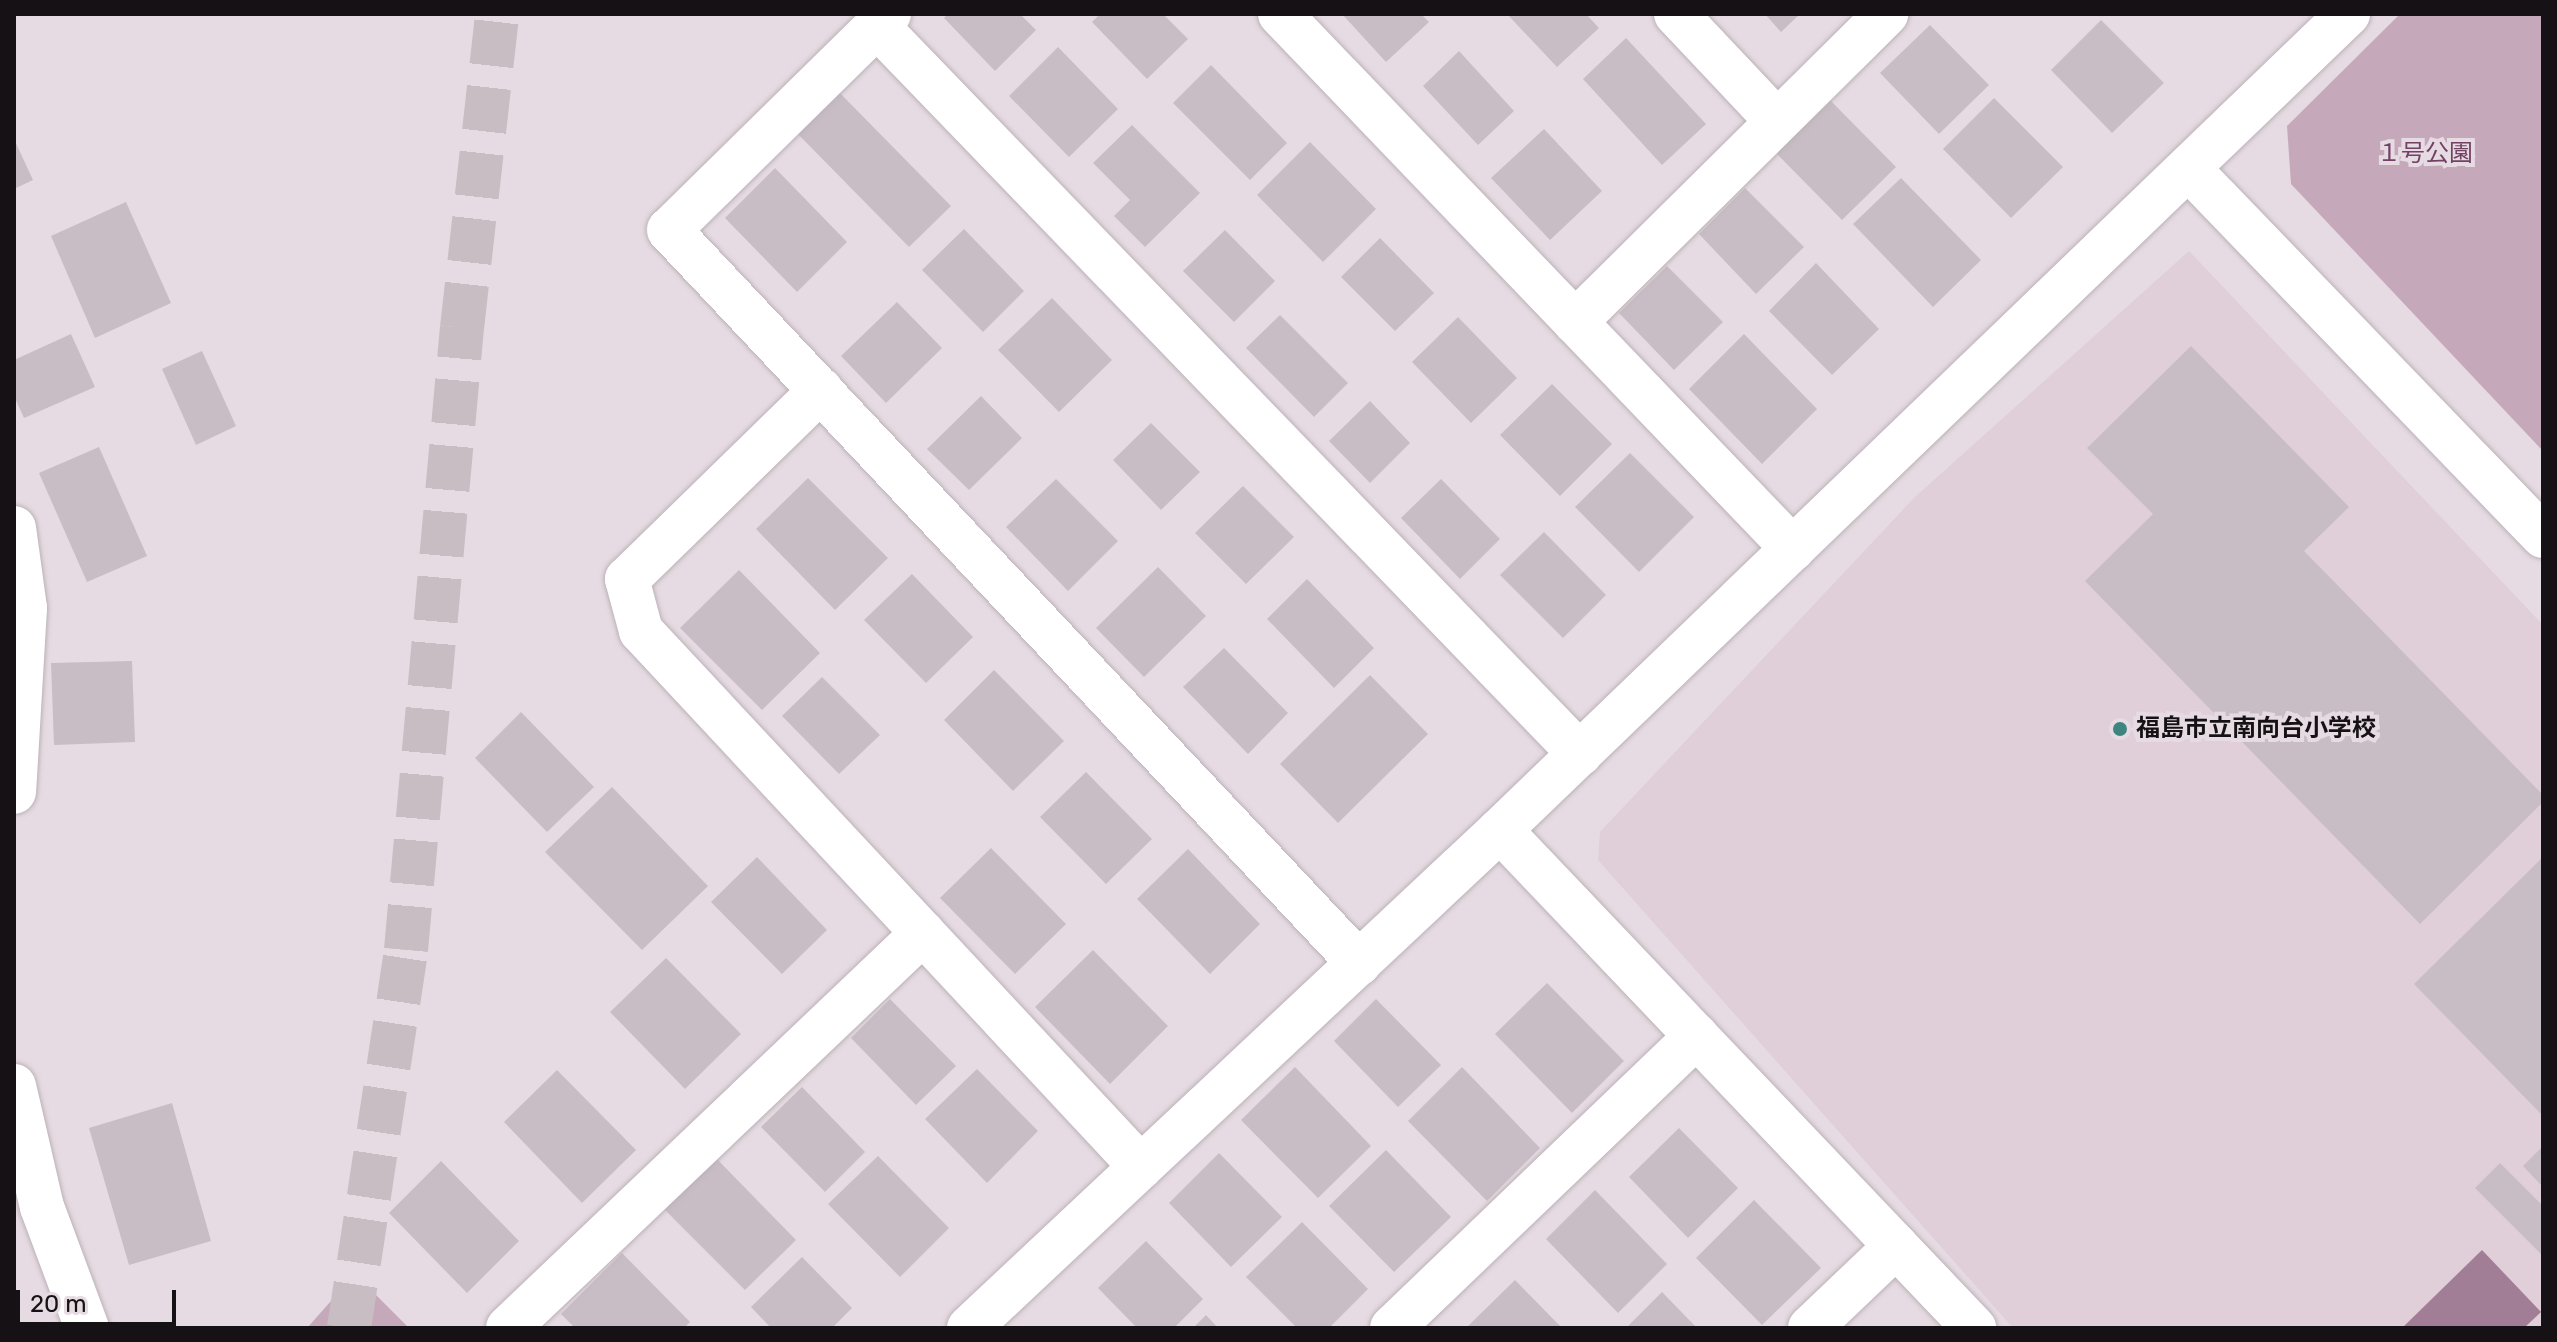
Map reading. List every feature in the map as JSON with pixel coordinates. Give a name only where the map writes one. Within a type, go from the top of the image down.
[{"type":"street","points":[[1280,14],[1793,549]]},
{"type":"street","points":[[1676,14],[1777,121]]},
{"type":"street","points":[[1575,322],[1886,14]]},
{"type":"street","points":[[969,1328],[1580,754],[2348,14]]},
{"type":"street","points":[[1359,963],[669,230],[883,20],[1580,754]]},
{"type":"street","points":[[2189,169],[2543,536]]},
{"type":"street","points":[[821,390],[627,579],[641,631],[1141,1167]]},
{"type":"street","points":[[14,528],[25,608],[14,792]]},
{"type":"street","points":[[1500,830],[1974,1328]]},
{"type":"street","points":[[508,1328],[923,933]]},
{"type":"street","points":[[1392,1328],[1696,1036]]},
{"type":"street","points":[[14,1086],[42,1207],[87,1328]]},
{"type":"street","points":[[1810,1328],[1896,1246]]},
{"type":"shaded area","name":"福島市立南向台小学校","points":[[2189,251],[2543,625],[2543,1328],[2013,1328],[1598,860],[1600,832],[1915,497]]},
{"type":"shaded area","points":[[2482,1250],[2541,1312],[2524,1328],[2402,1328]]},
{"type":"green space","name":"１号公園","points":[[2400,14],[2543,14],[2543,451],[2291,184],[2287,126]]},
{"type":"green space","points":[[374,1293],[409,1328],[307,1328],[331,1301]]},
{"type":"building","points":[[948,14],[1020,14],[1036,30],[995,71],[944,18]]},
{"type":"building","points":[[1100,14],[1163,14],[1188,39],[1147,79],[1092,22]]},
{"type":"building","points":[[1342,14],[1421,14],[1429,22],[1386,62]]},
{"type":"building","points":[[1507,14],[1586,14],[1599,28],[1557,67]]},
{"type":"building","points":[[1765,14],[1800,14],[1781,32]]},
{"type":"building","points":[[2101,20],[2164,83],[2112,133],[2051,70]]},
{"type":"building","points":[[1930,25],[1989,85],[1939,134],[1880,73]]},
{"type":"building","points":[[1626,38],[1706,124],[1662,165],[1583,79]]},
{"type":"building","points":[[1058,47],[1118,109],[1069,157],[1009,96]]},
{"type":"building","points":[[1459,51],[1514,111],[1478,145],[1423,86]]},
{"type":"building","points":[[1211,65],[1287,143],[1250,180],[1173,103]]},
{"type":"building","points":[[830,83],[951,206],[909,247],[789,125]]},
{"type":"building","points":[[1994,98],[2063,167],[2011,218],[1943,149]]},
{"type":"building","points":[[1829,99],[1896,167],[1842,220],[1775,152]]},
{"type":"building","points":[[1132,125],[1200,193],[1145,247],[1114,216],[1130,200],[1093,163]]},
{"type":"building","points":[[1544,129],[1602,191],[1550,240],[1491,178]]},
{"type":"building","points":[[14,139],[33,180],[14,189]]},
{"type":"building","points":[[1310,142],[1376,209],[1323,262],[1257,195]]},
{"type":"building","points":[[775,168],[847,242],[797,292],[725,218]]},
{"type":"building","points":[[1901,178],[1981,260],[1933,307],[1853,224]]},
{"type":"building","points":[[1745,188],[1804,247],[1756,294],[1699,234]]},
{"type":"building","points":[[126,202],[171,303],[95,338],[51,236]]},
{"type":"building","points":[[964,229],[1024,291],[983,332],[922,270]]},
{"type":"building","points":[[1225,230],[1275,281],[1234,322],[1183,271]]},
{"type":"building","points":[[1380,238],[1434,293],[1395,331],[1341,277]]},
{"type":"building","points":[[1816,263],[1879,329],[1832,375],[1769,311]]},
{"type":"building","points":[[1667,266],[1723,322],[1674,370],[1619,313]]},
{"type":"building","points":[[1052,298],[1112,360],[1059,412],[998,350]]},
{"type":"building","points":[[897,302],[942,348],[886,403],[841,356]]},
{"type":"building","points":[[1280,315],[1348,383],[1314,417],[1246,348]]},
{"type":"building","points":[[1458,317],[1517,378],[1471,423],[1412,362]]},
{"type":"building","points":[[71,334],[95,387],[24,418],[14,396],[14,360]]},
{"type":"building","points":[[1744,334],[1817,409],[1762,464],[1689,389]]},
{"type":"building","points":[[2191,346],[2349,507],[2304,551],[2543,795],[2543,802],[2420,924],[2085,581],[2153,514],[2087,448]]},
{"type":"building","points":[[202,351],[236,426],[196,445],[162,369]]},
{"type":"building","points":[[1552,384],[1612,444],[1560,496],[1500,435]]},
{"type":"building","points":[[981,396],[1022,438],[969,490],[927,449]]},
{"type":"building","points":[[1370,401],[1410,443],[1370,483],[1329,441]]},
{"type":"building","points":[[1151,423],[1200,472],[1161,510],[1113,460]]},
{"type":"building","points":[[99,447],[147,556],[87,582],[39,473]]},
{"type":"building","points":[[1630,453],[1694,517],[1639,572],[1575,507]]},
{"type":"building","points":[[808,478],[888,558],[835,610],[756,529]]},
{"type":"building","points":[[1056,479],[1118,541],[1068,591],[1006,527]]},
{"type":"building","points":[[1441,479],[1500,539],[1460,579],[1401,518]]},
{"type":"building","points":[[1243,486],[1294,537],[1246,584],[1195,533]]},
{"type":"building","points":[[1544,532],[1606,595],[1563,638],[1500,575]]},
{"type":"building","points":[[1158,567],[1206,616],[1144,677],[1096,628]]},
{"type":"building","points":[[739,570],[820,653],[762,710],[680,628]]},
{"type":"building","points":[[912,574],[973,637],[926,683],[864,620]]},
{"type":"building","points":[[1307,579],[1374,648],[1334,688],[1267,619]]},
{"type":"building","points":[[1224,648],[1288,713],[1248,754],[1183,687]]},
{"type":"building","points":[[132,661],[135,742],[54,745],[51,663]]},
{"type":"building","points":[[994,670],[1064,741],[1013,791],[944,720]]},
{"type":"building","points":[[1370,675],[1428,734],[1338,823],[1280,764]]},
{"type":"building","points":[[822,677],[880,735],[839,774],[782,716]]},
{"type":"building","points":[[521,712],[594,787],[547,832],[475,758]]},
{"type":"building","points":[[1086,772],[1152,839],[1106,884],[1040,817]]},
{"type":"building","points":[[612,787],[708,886],[642,950],[545,852]]},
{"type":"building","points":[[991,848],[1066,924],[1015,974],[940,898]]},
{"type":"building","points":[[1188,849],[1260,924],[1210,974],[1137,899]]},
{"type":"building","points":[[757,857],[827,930],[782,974],[711,902]]},
{"type":"building","points":[[2543,857],[2543,1116],[2414,984]]},
{"type":"building","points":[[1093,950],[1168,1026],[1110,1084],[1035,1007]]},
{"type":"building","points":[[666,958],[741,1034],[685,1089],[610,1012]]},
{"type":"building","points":[[1547,983],[1624,1061],[1572,1113],[1495,1034]]},
{"type":"building","points":[[890,999],[956,1066],[916,1105],[851,1038]]},
{"type":"building","points":[[1376,999],[1441,1065],[1398,1107],[1334,1041]]},
{"type":"building","points":[[1295,1067],[1371,1146],[1318,1198],[1241,1120]]},
{"type":"building","points":[[1462,1067],[1540,1148],[1487,1201],[1408,1121]]},
{"type":"building","points":[[977,1069],[1038,1131],[987,1183],[925,1119]]},
{"type":"building","points":[[557,1070],[636,1150],[582,1203],[504,1122]]},
{"type":"building","points":[[802,1087],[865,1152],[825,1192],[761,1127]]},
{"type":"building","points":[[172,1103],[211,1241],[129,1265],[89,1128]]},
{"type":"building","points":[[1679,1128],[1738,1188],[1688,1238],[1629,1177]]},
{"type":"building","points":[[2543,1146],[2543,1187],[2523,1166]]},
{"type":"building","points":[[1386,1150],[1451,1217],[1394,1272],[1329,1206]]},
{"type":"building","points":[[1219,1153],[1282,1217],[1231,1267],[1169,1203]]},
{"type":"building","points":[[712,1154],[796,1240],[745,1290],[660,1205]]},
{"type":"building","points":[[878,1156],[949,1228],[900,1277],[828,1204]]},
{"type":"building","points":[[441,1161],[519,1241],[467,1293],[389,1213]]},
{"type":"building","points":[[2500,1163],[2543,1206],[2541,1254],[2475,1188]]},
{"type":"building","points":[[1595,1190],[1667,1264],[1618,1313],[1546,1239]]},
{"type":"building","points":[[1754,1200],[1821,1268],[1762,1325],[1696,1258]]},
{"type":"building","points":[[1302,1222],[1368,1289],[1329,1328],[1297,1328],[1246,1277]]},
{"type":"building","points":[[1146,1241],[1203,1299],[1174,1328],[1137,1328],[1098,1288]]},
{"type":"building","points":[[622,1253],[690,1322],[684,1328],[575,1328],[561,1314]]},
{"type":"building","points":[[802,1257],[852,1308],[832,1328],[771,1328],[751,1307]]},
{"type":"building","points":[[1515,1280],[1562,1328],[1466,1328]]},
{"type":"building","points":[[1662,1292],[1697,1328],[1626,1328]]},
{"type":"building","points":[[1206,1315],[1218,1328],[1193,1328]]},
{"type":"tunnel","points":[[349,1328],[406,950],[462,328],[497,14]]},
{"type":"place","name":"福島市立南向台小学校","points":[[2120,729]]}]
